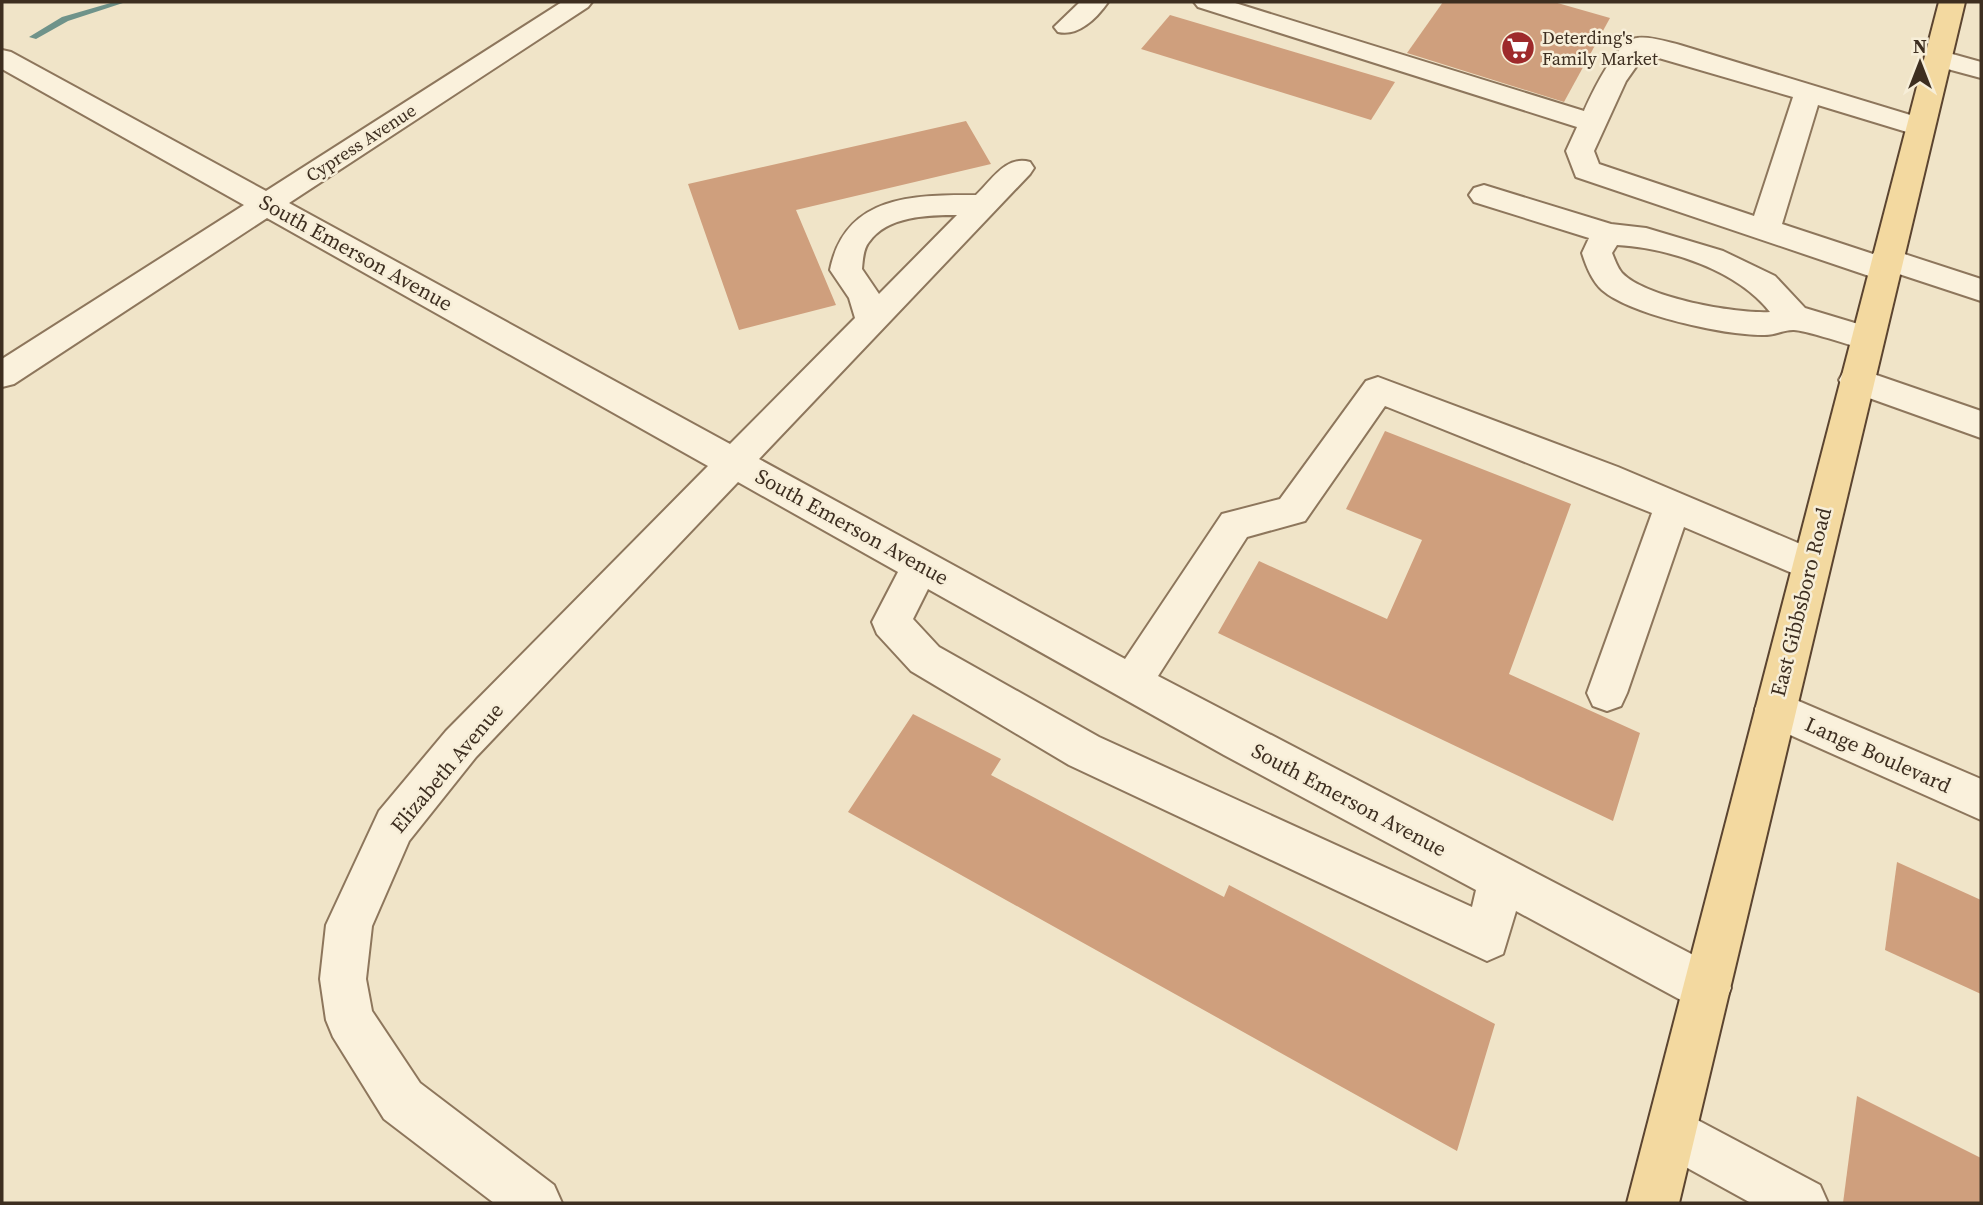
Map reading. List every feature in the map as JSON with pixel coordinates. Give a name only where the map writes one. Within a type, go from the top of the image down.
[{"type":"main road","name":"East Gibbsboro Road","points":[[1653,1203],[1952,2]]},
{"type":"street","name":"Cypress Avenue","points":[[2,376],[579,2]]},
{"type":"street","points":[[1067,27],[1095,2]]},
{"type":"street","points":[[1207,2],[1594,123]]},
{"type":"street","points":[[1920,127],[1671,51],[1639,45],[1629,54],[1580,151],[1586,170],[1765,229],[1981,290]]},
{"type":"street","name":"South Emerson Avenue","points":[[2,58],[1239,742],[1707,988]]},
{"type":"street","points":[[1938,58],[1981,70]]},
{"type":"street","points":[[1765,229],[1808,94]]},
{"type":"street","name":"Elizabeth Avenue","points":[[536,1203],[402,1101],[350,1020],[343,979],[349,925],[394,826],[461,744],[1020,168]]},
{"type":"street","points":[[1484,195],[1610,234],[1641,237],[1730,266],[1764,285],[1791,315],[1867,338]]},
{"type":"street","points":[[872,322],[864,296],[846,270],[854,238],[870,223],[904,211],[940,205],[985,205]]},
{"type":"street","points":[[1610,234],[1602,241],[1597,253],[1600,262],[1604,272],[1616,285],[1633,293],[1731,321],[1780,323],[1791,315]]},
{"type":"street","points":[[1856,380],[1981,425]]},
{"type":"street","points":[[1132,682],[1235,525],[1292,511],[1378,390],[1605,477],[1811,565]]},
{"type":"street","points":[[1607,693],[1673,506]]},
{"type":"street","points":[[922,565],[891,622],[925,659],[1084,751],[1487,938],[1501,880]]},
{"type":"street","name":"Lange Boulevard","points":[[1775,709],[1981,800]]},
{"type":"street","points":[[1671,1131],[1801,1203]]},
{"type":"building","points":[[1443,2],[1554,2],[1610,18],[1564,102],[1407,53]]},
{"type":"building","points":[[1170,15],[1395,82],[1371,120],[1141,49]]},
{"type":"building","points":[[966,121],[991,164],[796,210],[836,305],[739,330],[688,184]]},
{"type":"building","points":[[1385,431],[1571,504],[1509,674],[1640,733],[1613,821],[1218,633],[1259,561],[1387,619],[1422,540],[1346,509]]},
{"type":"building","points":[[913,714],[1001,759],[991,775],[1224,897],[1229,885],[1495,1024],[1457,1151],[848,812]]},
{"type":"building","points":[[1897,862],[1981,900],[1981,994],[1885,950]]},
{"type":"building","points":[[1857,1096],[1981,1158],[1981,1203],[1843,1203]]},
{"type":"waterway","points":[[33,37],[65,19],[122,2]]},
{"type":"place","name":"Deterding's Family Market","points":[[1518,48]]}]
